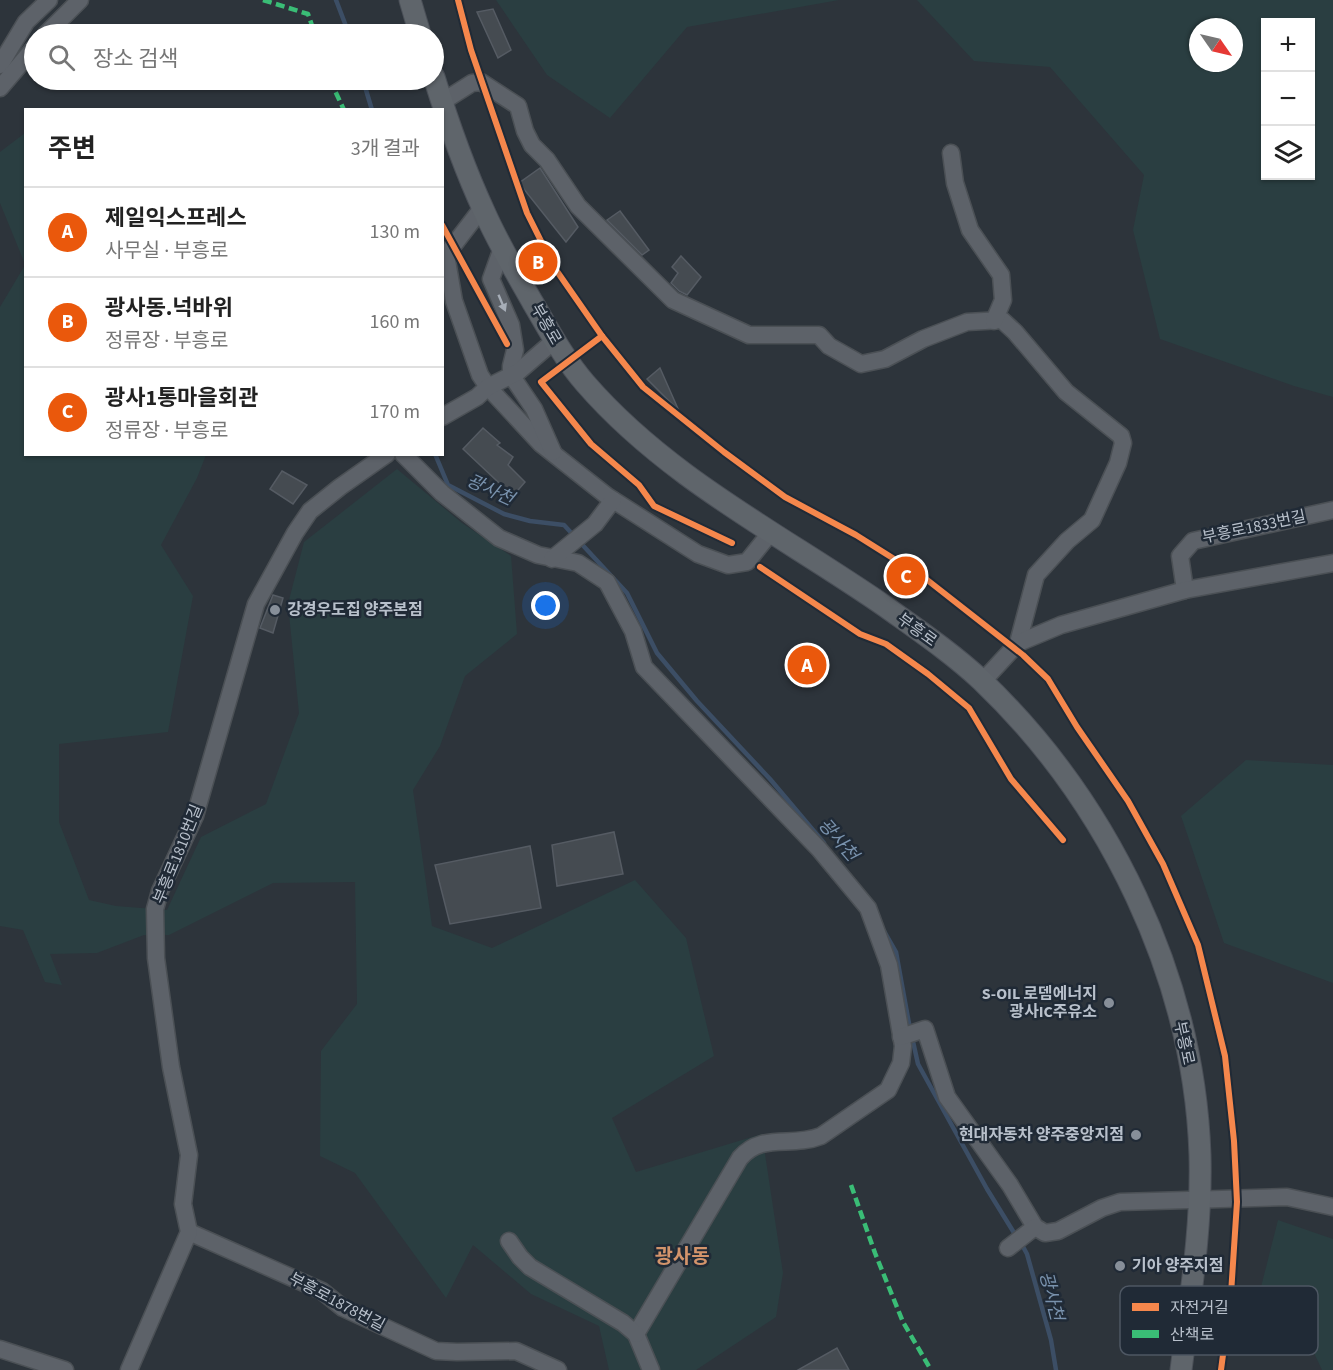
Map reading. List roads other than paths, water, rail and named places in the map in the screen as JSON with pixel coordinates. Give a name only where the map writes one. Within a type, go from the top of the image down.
[{"type":"main road","points":[[409,4],[416,24]]},
{"type":"main road","name":"부흥로","points":[[438,90],[482,208],[502,248],[555,340],[584,382],[627,426],[687,476],[901,618],[959,661],[1031,733],[1075,788],[1110,844],[1142,909],[1177,1010],[1196,1107],[1200,1152],[1200,1225],[1192,1286]]},
{"type":"main road","name":"부흥로","points":[[1181,1370],[1183,1355]]},
{"type":"street","points":[[25,24],[49,0]]},
{"type":"street","points":[[56,24],[80,0]]},
{"type":"street","points":[[0,65],[24,25]]},
{"type":"street","points":[[0,88],[24,60]]},
{"type":"street","points":[[442,102],[472,83],[481,82],[518,106],[532,145],[547,159],[579,206],[673,300],[748,335],[819,335],[829,346],[861,364],[885,359],[923,339],[968,322],[1002,320],[1015,332],[1066,393],[1121,436],[1123,443],[1118,463],[1092,520],[1067,541],[1036,575],[1020,635],[982,682]]},
{"type":"street","points":[[951,153],[955,183],[970,230],[1001,275],[1003,300],[994,321]]},
{"type":"street","points":[[482,208],[446,255],[454,301],[480,375],[488,387],[541,444],[613,500],[698,554],[728,565],[747,562],[771,532]]},
{"type":"street","points":[[502,248],[491,279],[511,325],[515,350],[511,375],[534,409],[554,454]]},
{"type":"street","points":[[444,416],[511,375],[555,340]]},
{"type":"street","name":"부흥로1810번길","points":[[189,1233],[183,1204],[189,1155],[171,1067],[156,958],[155,909],[160,891],[195,816],[256,604],[295,533],[310,511],[384,456]]},
{"type":"street","points":[[405,456],[442,494],[499,538],[538,555],[555,556],[578,563],[607,582],[633,631],[644,667],[819,849],[868,908],[889,965],[903,1046],[901,1064],[888,1090],[821,1136],[810,1141],[757,1144],[747,1149],[732,1170],[636,1334]]},
{"type":"street","points":[[555,556],[595,524],[613,500]]},
{"type":"street","name":"부흥로1833번길","points":[[1185,590],[1180,556],[1193,541],[1333,510]]},
{"type":"street","points":[[1020,635],[1185,590],[1333,563]]},
{"type":"street","points":[[902,1037],[922,1029],[946,1097],[1010,1185],[1035,1227],[1045,1233],[1058,1232],[1102,1208],[1120,1202],[1287,1197],[1333,1207]]},
{"type":"street","points":[[1009,1247],[1035,1227]]},
{"type":"street","points":[[129,1370],[189,1233]]},
{"type":"street","name":"부흥로1878번길","points":[[189,1233],[322,1291],[343,1308],[436,1351],[516,1351],[558,1370]]},
{"type":"street","points":[[509,1240],[530,1267],[623,1323],[636,1334],[651,1370]]},
{"type":"street","points":[[0,1349],[65,1370]]},
{"type":"waterway","name":"광사천","points":[[336,0],[345,24]]},
{"type":"waterway","name":"광사천","points":[[366,90],[371,108]]},
{"type":"waterway","name":"광사천","points":[[436,456],[448,485],[504,514],[530,521],[564,525],[627,593],[657,653],[824,843]]},
{"type":"waterway","name":"광사천","points":[[884,931],[896,952],[910,1029]]},
{"type":"waterway","name":"광사천","points":[[912,1037],[918,1064],[987,1189],[1016,1236]]},
{"type":"waterway","name":"광사천","points":[[1021,1243],[1027,1254],[1051,1340],[1056,1370]]},
{"type":"place","name":"광사동.넉바위","points":[[538,262]]},
{"type":"place","name":"광사1통마을회관","points":[[906,576]]},
{"type":"place","name":"강경우도집 양주본점","points":[[275,610]]},
{"type":"place","name":"제일익스프레스","points":[[807,665]]},
{"type":"place","name":"S-OIL 로뎀에너지 광사IC주유소","points":[[1109,1003]]},
{"type":"place","name":"현대자동차 양주중앙지점","points":[[1136,1135]]},
{"type":"place","name":"기아 양주지점","points":[[1120,1266]]},
{"type":"district","name":"광사동","points":[[682,1257]]}]
